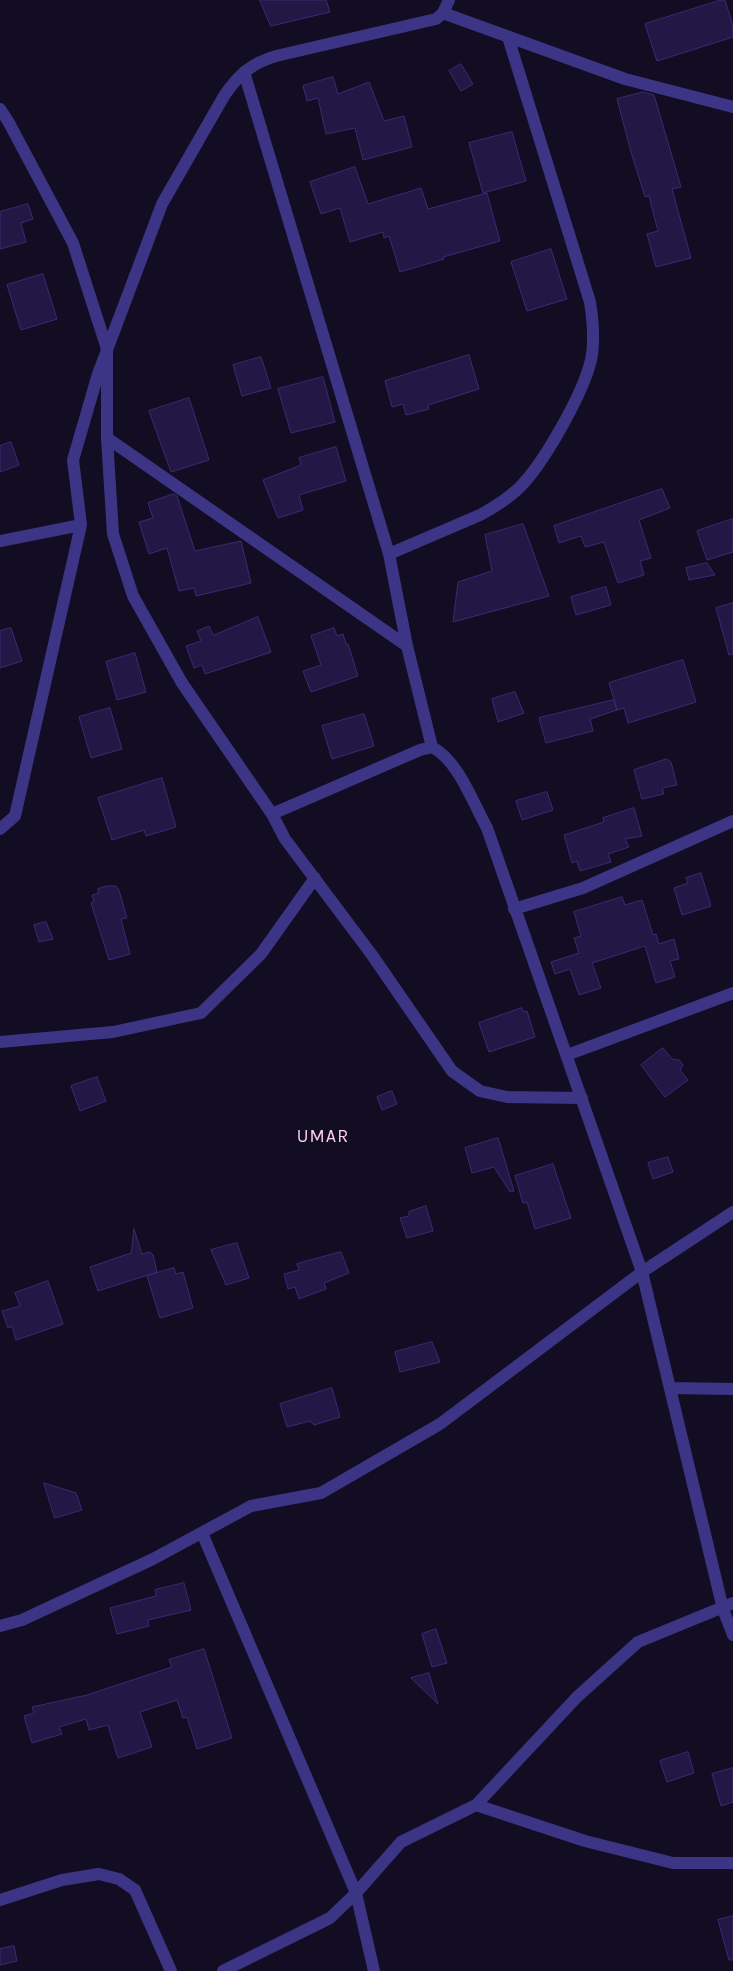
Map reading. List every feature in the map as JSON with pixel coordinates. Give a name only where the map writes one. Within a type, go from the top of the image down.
[{"type":"street","points":[[0,828],[15,816],[81,526],[73,460],[107,349],[162,204],[224,96],[244,72],[253,65],[276,56],[428,21],[443,13],[449,0]]},
{"type":"street","points":[[443,13],[625,79],[733,108]]},
{"type":"street","points":[[389,554],[480,515],[500,504],[518,489],[537,466],[580,392],[591,357],[593,330],[590,302],[508,37]]},
{"type":"street","points":[[244,72],[389,554],[407,646],[432,747]]},
{"type":"street","points":[[0,109],[74,243],[107,349],[107,438],[113,534],[133,596],[182,684],[272,814],[285,839],[372,955],[452,1071],[480,1091],[507,1097],[582,1098]]},
{"type":"street","points":[[107,438],[407,646]]},
{"type":"street","points":[[0,542],[81,526]]},
{"type":"street","points":[[272,814],[420,750],[432,747],[444,753],[456,771],[487,828],[642,1272],[670,1388],[728,1606],[733,1635]]},
{"type":"street","points":[[514,909],[583,888],[733,821]]},
{"type":"street","points":[[0,1042],[114,1032],[201,1013],[261,954],[314,878]]},
{"type":"street","points":[[567,1055],[733,993]]},
{"type":"street","points":[[0,1626],[22,1620],[153,1559],[251,1506],[321,1493],[440,1424],[642,1272],[733,1212]]},
{"type":"street","points":[[670,1388],[733,1390]]},
{"type":"street","points":[[202,1533],[356,1893],[374,1971]]},
{"type":"street","points":[[223,1971],[330,1918],[356,1893],[401,1842],[476,1805],[578,1697],[638,1642],[728,1606]]},
{"type":"street","points":[[476,1805],[585,1841],[673,1863],[733,1863]]},
{"type":"street","points":[[0,1900],[62,1880],[99,1874],[119,1879],[135,1890],[171,1971]]},
{"type":"building","points":[[260,0],[326,0],[330,12],[271,26]]},
{"type":"building","points":[[725,0],[733,26],[733,37],[657,61],[645,24]]},
{"type":"building","points":[[461,64],[473,84],[461,91],[449,71]]},
{"type":"building","points":[[333,77],[338,94],[369,82],[384,121],[404,116],[412,147],[363,160],[355,128],[326,134],[318,98],[307,101],[303,86]]},
{"type":"building","points":[[643,92],[654,95],[681,187],[672,189],[691,258],[656,267],[647,234],[658,231],[649,196],[645,197],[631,152],[617,99]]},
{"type":"building","points":[[512,132],[526,181],[483,193],[469,143]]},
{"type":"building","points":[[355,167],[368,204],[421,188],[428,209],[487,193],[500,241],[443,257],[444,259],[400,272],[389,236],[384,238],[383,232],[350,242],[340,208],[321,214],[310,182]]},
{"type":"building","points":[[28,204],[33,219],[21,223],[26,242],[0,249],[0,212]]},
{"type":"building","points":[[551,249],[567,299],[527,311],[511,262]]},
{"type":"building","points":[[43,274],[57,319],[21,330],[7,285]]},
{"type":"building","points":[[469,355],[479,389],[428,405],[429,409],[406,415],[403,404],[392,407],[385,381]]},
{"type":"building","points":[[261,357],[271,388],[242,396],[233,365]]},
{"type":"building","points":[[323,377],[335,422],[291,433],[278,389]]},
{"type":"building","points":[[189,398],[209,460],[171,472],[149,411]]},
{"type":"building","points":[[11,442],[19,465],[0,472],[0,446]]},
{"type":"building","points":[[336,447],[346,481],[299,495],[303,510],[278,518],[263,480],[301,465],[299,458]]},
{"type":"building","points":[[662,489],[670,508],[639,520],[651,558],[640,561],[644,575],[618,583],[604,542],[585,547],[581,536],[559,543],[554,526]]},
{"type":"building","points":[[174,494],[177,496],[195,551],[241,541],[251,583],[196,596],[194,588],[179,591],[167,548],[149,554],[139,522],[153,518],[148,503]]},
{"type":"building","points":[[733,519],[733,552],[707,560],[697,531]]},
{"type":"building","points":[[523,524],[549,596],[453,622],[458,582],[492,571],[485,535]]},
{"type":"building","points":[[707,563],[715,575],[689,580],[686,568]]},
{"type":"building","points":[[606,587],[611,605],[576,615],[571,597]]},
{"type":"building","points":[[733,603],[733,654],[729,655],[716,608]]},
{"type":"building","points":[[258,617],[271,652],[205,674],[202,665],[194,668],[186,646],[201,641],[197,631],[209,626],[213,635]]},
{"type":"building","points":[[11,628],[22,661],[0,668],[0,631]]},
{"type":"building","points":[[334,628],[337,636],[343,634],[346,644],[348,644],[358,676],[311,692],[303,671],[321,665],[311,636]]},
{"type":"building","points":[[135,653],[146,692],[117,700],[106,662]]},
{"type":"building","points":[[683,660],[696,702],[628,723],[624,708],[617,710],[609,683]]},
{"type":"building","points":[[515,692],[524,713],[498,722],[492,699]]},
{"type":"building","points":[[614,700],[617,710],[590,719],[593,731],[546,743],[539,718]]},
{"type":"building","points":[[110,708],[122,749],[91,758],[79,717]]},
{"type":"building","points":[[364,714],[374,746],[332,759],[322,726]]},
{"type":"building","points":[[667,759],[671,762],[677,785],[662,788],[664,794],[642,799],[634,770]]},
{"type":"building","points":[[162,778],[176,827],[146,836],[144,830],[112,840],[98,798]]},
{"type":"building","points":[[547,792],[553,810],[522,820],[516,801]]},
{"type":"building","points":[[634,808],[642,836],[625,839],[629,847],[608,854],[611,862],[580,871],[577,861],[572,863],[564,835],[604,822],[603,818]]},
{"type":"building","points":[[701,873],[711,906],[682,915],[674,888],[688,883],[686,878]]},
{"type":"building","points":[[116,886],[119,890],[127,918],[121,919],[130,954],[109,960],[91,903],[94,902],[92,895],[99,893],[98,889]]},
{"type":"building","points":[[622,897],[625,905],[642,900],[653,935],[656,934],[659,944],[674,939],[679,959],[670,961],[675,977],[656,983],[645,946],[592,963],[601,988],[579,995],[570,969],[555,974],[551,962],[579,953],[574,938],[581,936],[574,912]]},
{"type":"building","points":[[46,922],[53,939],[39,942],[34,925]]},
{"type":"building","points":[[522,1008],[523,1012],[527,1011],[535,1037],[489,1052],[479,1023]]},
{"type":"building","points":[[663,1048],[672,1059],[679,1060],[683,1065],[680,1070],[688,1080],[665,1097],[641,1065]]},
{"type":"building","points":[[97,1077],[106,1101],[80,1111],[71,1086]]},
{"type":"building","points":[[392,1091],[397,1104],[382,1110],[377,1097]]},
{"type":"building","points":[[498,1138],[514,1191],[510,1192],[494,1167],[472,1173],[465,1148]]},
{"type":"building","points":[[668,1157],[673,1172],[653,1179],[648,1163]]},
{"type":"building","points":[[553,1164],[571,1218],[535,1229],[527,1202],[523,1203],[515,1176]]},
{"type":"building","points":[[426,1206],[433,1231],[407,1238],[400,1218],[409,1216],[409,1212]]},
{"type":"building","points":[[134,1229],[142,1254],[150,1252],[153,1255],[157,1272],[98,1291],[90,1267],[131,1253]]},
{"type":"building","points":[[237,1243],[249,1278],[226,1285],[211,1250]]},
{"type":"building","points":[[341,1252],[349,1273],[324,1283],[326,1289],[299,1299],[295,1287],[288,1289],[284,1274],[299,1270],[297,1264]]},
{"type":"building","points":[[174,1268],[176,1274],[183,1272],[193,1308],[160,1318],[147,1276]]},
{"type":"building","points":[[48,1281],[63,1324],[16,1340],[12,1326],[8,1328],[2,1311],[20,1306],[15,1293]]},
{"type":"building","points":[[432,1342],[440,1362],[400,1372],[395,1352]]},
{"type":"building","points":[[332,1388],[340,1417],[314,1425],[310,1421],[287,1427],[280,1404]]},
{"type":"building","points":[[44,1483],[76,1493],[82,1510],[55,1518]]},
{"type":"building","points":[[184,1583],[191,1610],[148,1620],[149,1626],[117,1634],[110,1608],[156,1596],[155,1590]]},
{"type":"building","points":[[436,1629],[447,1663],[432,1667],[422,1634]]},
{"type":"building","points":[[204,1649],[232,1738],[197,1749],[187,1717],[183,1718],[177,1700],[140,1712],[152,1747],[118,1758],[108,1725],[89,1730],[86,1719],[59,1727],[62,1734],[32,1743],[24,1716],[34,1713],[32,1707],[87,1695],[172,1667],[169,1660]]},
{"type":"building","points":[[429,1673],[438,1704],[411,1678]]},
{"type":"building","points":[[688,1752],[694,1773],[667,1782],[660,1761]]},
{"type":"building","points":[[733,1768],[733,1802],[721,1806],[712,1774]]},
{"type":"building","points":[[733,1916],[733,1960],[729,1960],[718,1920]]},
{"type":"building","points":[[14,1946],[17,1961],[0,1965],[0,1949]]},
{"type":"district","name":"UMAR","points":[[323,1137]]}]
